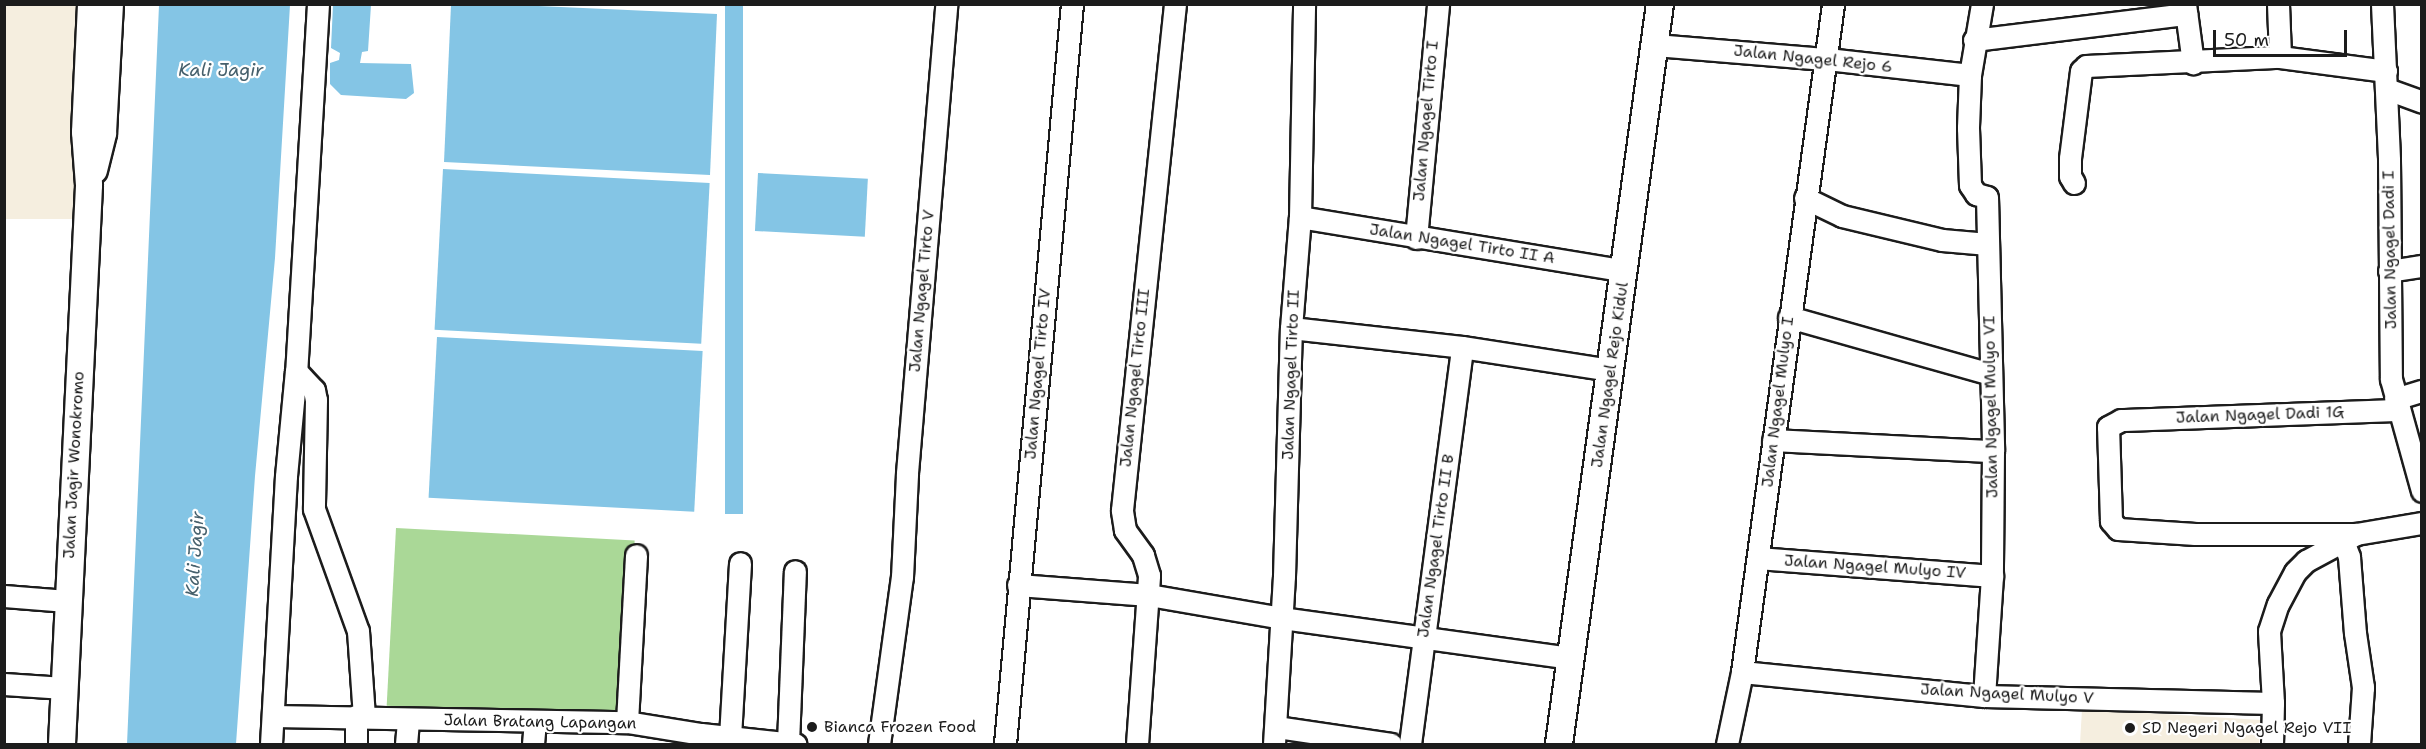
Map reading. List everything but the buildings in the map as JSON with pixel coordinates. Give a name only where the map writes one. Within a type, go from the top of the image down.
[{"type":"main road","name":"Jalan Jagir Wonokromo","points":[[62,744],[67,601],[89,185],[85,132],[91,4]]},
{"type":"main road","name":"Jalan Jagir Wonokromo","points":[[89,185],[100,156],[103,133],[110,4]]},
{"type":"main road","name":"Jalan Ngagel Rejo Kidul","points":[[1559,744],[1660,4]]},
{"type":"street","points":[[271,744],[286,476],[296,371],[318,4]]},
{"type":"street","name":"Jalan Ngagel Tirto V","points":[[879,744],[902,577],[907,473],[946,4]]},
{"type":"street","name":"Jalan Ngagel Tirto IV","points":[[1005,744],[1072,4]]},
{"type":"street","name":"Jalan Ngagel Tirto III","points":[[1137,744],[1149,595],[1146,563],[1125,530],[1122,510],[1175,4]]},
{"type":"street","name":"Jalan Ngagel Tirto II","points":[[1275,736],[1282,618],[1291,328],[1300,217],[1304,4]]},
{"type":"street","name":"Jalan Ngagel Tirto I","points":[[1416,238],[1438,4]]},
{"type":"street","name":"Jalan Ngagel Mulyo I","points":[[1727,744],[1742,672],[1833,4]]},
{"type":"street","points":[[1970,75],[1974,40],[1982,4]]},
{"type":"street","points":[[2278,4],[2280,57]]},
{"type":"street","name":"Jalan Ngagel Dadi I","points":[[2382,4],[2387,80],[2391,379],[2421,491]]},
{"type":"street","points":[[1974,40],[2186,9],[2193,63]]},
{"type":"street","name":"Jalan Ngagel Rejo 6","points":[[1655,45],[1827,59],[1970,75]]},
{"type":"street","points":[[2074,183],[2070,176],[2070,158],[2081,71],[2086,66],[2193,63],[2280,57],[2387,80],[2421,102]]},
{"type":"street","name":"Jalan Ngagel Mulyo VI","points":[[1970,75],[1968,128],[1970,184],[1976,194],[1987,197],[1993,451],[1992,576],[1984,696]]},
{"type":"street","points":[[1805,198],[1842,216],[1942,240],[1988,244]]},
{"type":"street","name":"Jalan Ngagel Tirto II A","points":[[1300,217],[1625,271]]},
{"type":"street","points":[[2389,271],[2421,266]]},
{"type":"street","points":[[1789,318],[1990,374]]},
{"type":"street","points":[[1291,328],[1462,347],[1611,370]]},
{"type":"street","name":"Jalan Ngagel Tirto II B","points":[[1410,744],[1462,347]]},
{"type":"street","points":[[296,371],[314,390],[316,400],[314,509],[358,631],[360,716],[356,744]]},
{"type":"street","name":"Jalan Ngagel Dadi 1G","points":[[2350,537],[2194,534],[2118,529],[2111,521],[2108,427],[2121,420],[2397,405],[2421,391]]},
{"type":"street","points":[[1773,440],[1993,451]]},
{"type":"street","points":[[2272,744],[2273,703],[2269,631],[2278,604],[2300,566],[2350,537],[2421,523]]},
{"type":"street","points":[[2350,537],[2349,557],[2355,633],[2363,687],[2360,744]]},
{"type":"street","points":[[627,722],[636,555]]},
{"type":"street","name":"Jalan Ngagel Mulyo IV","points":[[1758,558],[1992,576]]},
{"type":"street","points":[[730,737],[740,563]]},
{"type":"street","points":[[791,744],[795,571]]},
{"type":"street","points":[[1018,585],[1149,595],[1282,618],[1570,658]]},
{"type":"street","points":[[4,596],[67,601]]},
{"type":"street","name":"Jalan Ngagel Mulyo V","points":[[1742,672],[1984,696],[2273,703]]},
{"type":"street","points":[[4,684],[64,688]]},
{"type":"street","name":"Jalan Bratang Lapangan","points":[[273,716],[627,722],[791,744]]},
{"type":"street","points":[[406,744],[408,719]]},
{"type":"street","points":[[533,744],[535,721]]},
{"type":"street","points":[[1275,736],[1391,744]]},
{"type":"shaded area","points":[[5,5],[79,5],[79,219],[5,219]]},
{"type":"shaded area","points":[[2082,709],[2261,720],[2259,744],[2080,744]]},
{"type":"green space","points":[[396,528],[635,541],[625,718],[387,706]]},
{"type":"water","name":"Kali Jagir","points":[[159,5],[290,5],[275,258],[255,476],[236,744],[127,744]]},
{"type":"water","points":[[333,5],[371,5],[368,51],[362,52],[360,63],[411,64],[414,93],[406,99],[341,95],[330,84],[330,63],[339,60],[340,53],[331,48]]},
{"type":"water","points":[[451,5],[516,5],[717,14],[710,175],[444,162]]},
{"type":"water","points":[[725,5],[743,5],[743,514],[725,514]]},
{"type":"water","points":[[443,169],[710,183],[701,344],[435,330]]},
{"type":"water","points":[[758,173],[868,179],[865,237],[755,231]]},
{"type":"water","points":[[437,337],[703,351],[694,512],[429,498]]},
{"type":"place","name":"Bianca Frozen Food","points":[[812,727]]},
{"type":"place","name":"SD Negeri Ngagel Rejo VII","points":[[2130,728]]}]
